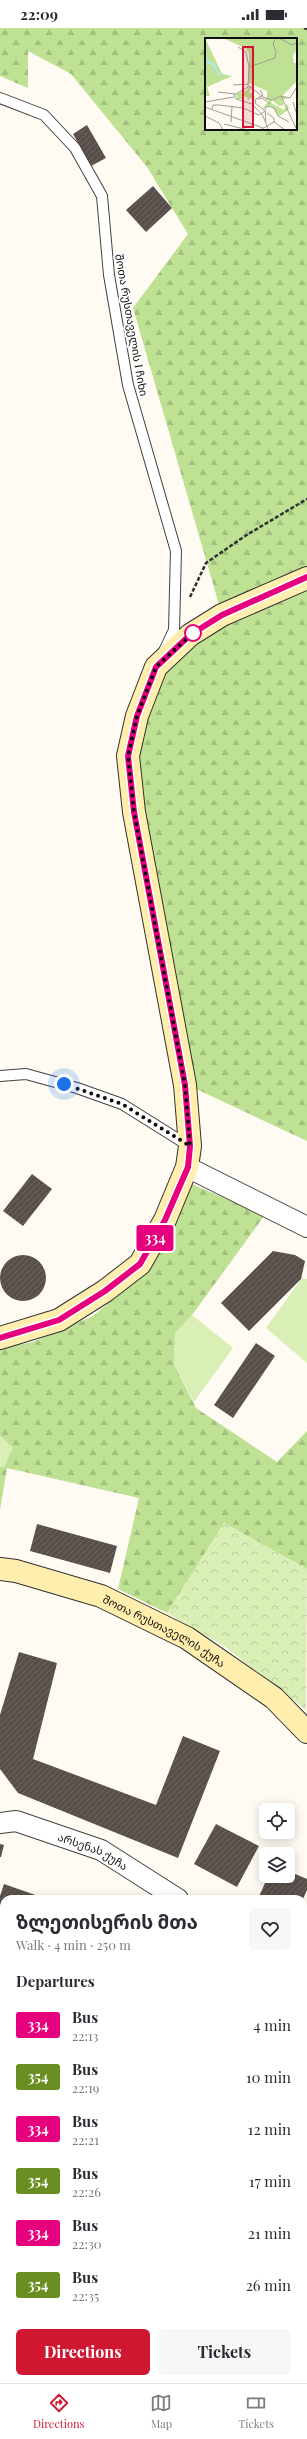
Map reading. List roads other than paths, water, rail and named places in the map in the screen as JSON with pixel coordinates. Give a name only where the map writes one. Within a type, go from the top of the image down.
[{"type":"main road","points":[[0,1338],[59,1320],[105,1291],[140,1264],[165,1220],[189,1157],[185,1085],[134,812],[128,756],[137,716],[156,667],[190,635],[222,615],[307,578]]},
{"type":"main road","name":"შოთა რუსთაველის ქუჩა","points":[[0,1569],[16,1571],[101,1596],[188,1638],[274,1698],[307,1732]]},
{"type":"street","points":[[189,1157],[307,1227]]},
{"type":"street","name":"არსენას ქუჩა","points":[[0,1823],[16,1821],[101,1850],[168,1895]]},
{"type":"lane","name":"შოთა რუსთაველის I ჩიხი","points":[[0,98],[44,115],[75,148],[102,196],[109,275],[128,384],[176,551],[174,630],[156,667]]},
{"type":"lane","points":[[0,1076],[26,1074],[122,1104],[189,1157]]}]
